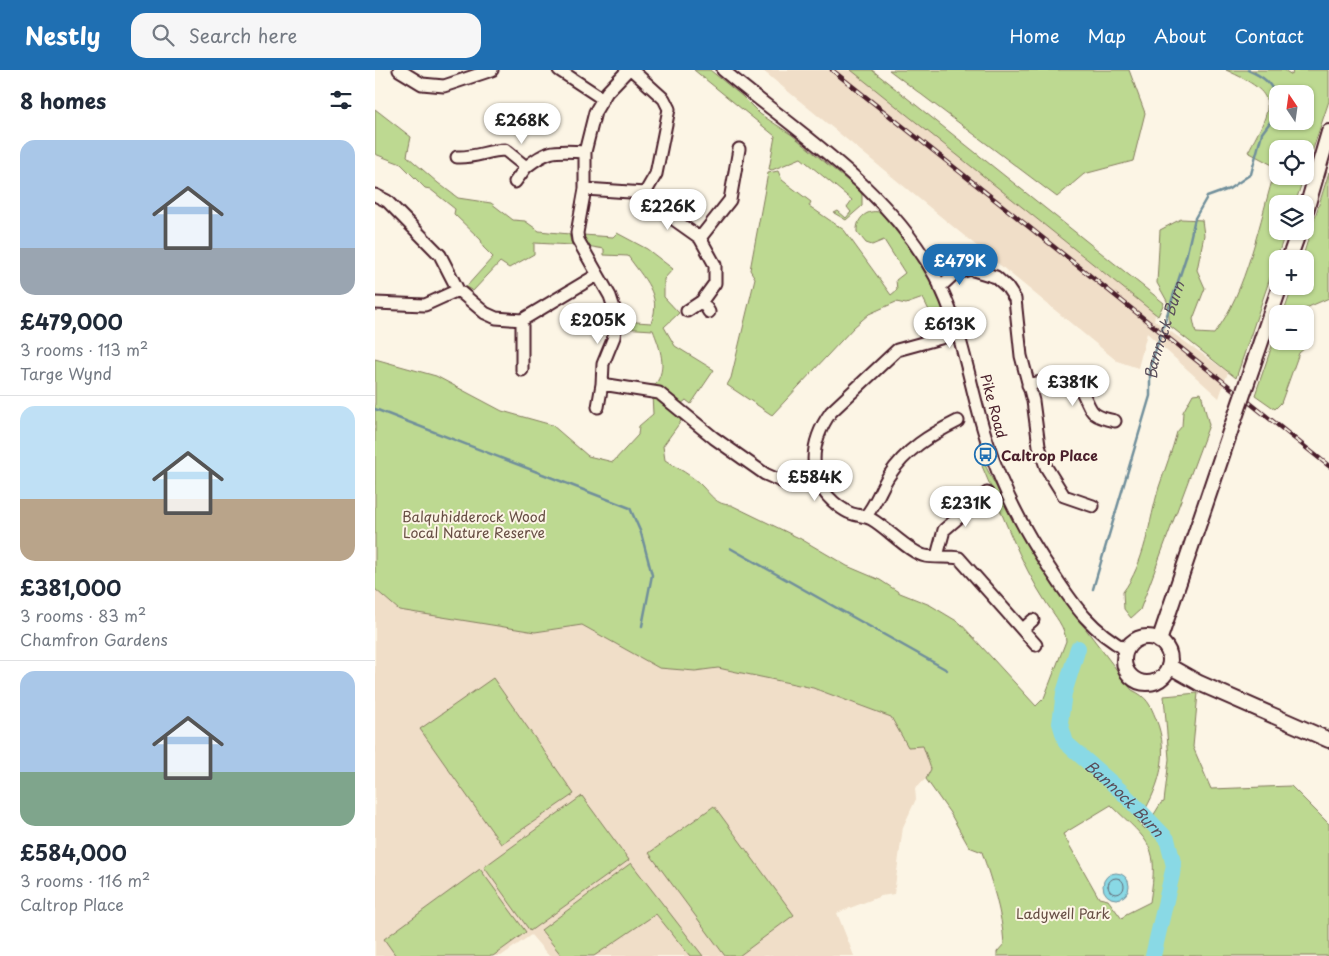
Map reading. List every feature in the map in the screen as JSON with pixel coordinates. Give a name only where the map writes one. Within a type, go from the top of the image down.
[{"type":"main road","points":[[1311,195],[1329,132]]},
{"type":"main road","points":[[1155,639],[1172,600],[1277,295]]},
{"type":"main road","points":[[1161,679],[1169,666],[1169,652],[1155,639],[1137,640],[1127,650],[1124,664],[1131,677],[1144,683],[1161,679],[1199,683]]},
{"type":"main road","points":[[1169,666],[1199,683],[1329,740]]},
{"type":"street","points":[[399,70],[422,84],[444,86],[492,70]]},
{"type":"street","points":[[559,70],[603,99]]},
{"type":"street","points":[[598,407],[603,364],[617,325],[611,296],[597,276],[578,240],[578,221],[585,189],[585,152],[595,112],[603,99],[628,70]]},
{"type":"street","points":[[633,70],[664,99],[669,109],[656,174],[645,193]]},
{"type":"street","name":"Pike Road","points":[[723,70],[833,156],[903,226],[940,287],[959,332],[986,439],[1011,503],[1043,560],[1070,599],[1101,634],[1127,650]]},
{"type":"street","points":[[700,238],[730,200],[739,149]]},
{"type":"street","points":[[457,157],[479,156],[498,150],[505,150],[526,167]]},
{"type":"street","points":[[515,182],[526,167],[542,154],[551,151],[585,152]]},
{"type":"street","points":[[585,189],[645,193],[700,238],[715,266],[715,284],[702,302],[687,311]]},
{"type":"street","points":[[375,195],[387,201],[441,255],[458,290],[496,318],[522,320],[597,276]]},
{"type":"street","points":[[940,287],[953,274],[970,269],[996,277],[1007,286],[1015,299],[1021,356],[1033,401],[1039,446],[1045,467],[1064,496],[1093,506]]},
{"type":"street","points":[[375,303],[425,306],[458,290]]},
{"type":"street","points":[[702,302],[709,312]]},
{"type":"street","points":[[522,320],[523,370]]},
{"type":"street","points":[[959,332],[897,350],[831,412],[823,424],[817,439],[814,459],[817,484],[831,501],[847,512],[871,518],[924,556],[959,558],[1036,645]]},
{"type":"street","points":[[1028,385],[1045,381],[1070,381],[1080,387],[1091,412],[1101,418],[1115,421]]},
{"type":"street","points":[[602,384],[659,393],[714,438],[765,474],[792,486],[817,484]]},
{"type":"street","points":[[865,517],[875,505],[889,476],[912,447],[925,437],[958,421]]},
{"type":"street","points":[[937,556],[944,530],[987,493]]},
{"type":"street","points":[[1023,629],[1033,620]]},
{"type":"shaded area","points":[[762,70],[872,70],[1152,294],[1158,300],[1154,320],[1228,372],[1219,398],[1147,333],[1138,368],[1117,361]]},
{"type":"shaded area","points":[[375,589],[399,610],[535,632],[582,625],[659,668],[695,671],[718,668],[813,688],[891,717],[908,747],[923,745],[931,769],[926,779],[915,788],[916,799],[903,827],[894,894],[881,896],[837,913],[854,956],[549,956],[531,935],[501,956],[375,956]]},
{"type":"green space","points":[[694,70],[710,70],[742,96],[760,114],[792,135],[860,191],[862,206],[846,220],[834,213],[838,211],[846,218],[851,212],[847,207],[852,200],[801,158],[772,170],[769,169],[775,136]]},
{"type":"green space","points":[[851,70],[872,70],[1164,303],[1158,316]]},
{"type":"green space","points":[[889,70],[1129,70],[1145,113],[1133,161],[1084,174],[1057,197]]},
{"type":"green space","points":[[1226,70],[1284,70],[1292,75],[1293,70],[1329,70],[1329,101],[1314,146],[1314,140],[1269,140],[1269,163],[1248,152],[1267,112],[1267,103],[1264,95],[1256,87]]},
{"type":"green space","points":[[375,109],[411,137],[407,156],[458,198],[491,203],[513,220],[525,221],[539,231],[569,234],[572,245],[534,243],[534,254],[509,268],[500,262],[473,291],[466,287],[493,257],[483,247],[481,240],[454,214],[455,209],[430,189],[425,188],[401,164],[375,154]]},
{"type":"green space","points":[[778,171],[782,180],[811,202],[809,206],[844,230],[891,295],[897,290],[896,280],[905,273],[884,240],[872,245],[866,243],[857,232],[859,222],[864,215],[872,212],[882,213],[926,270],[944,304],[947,319],[944,331],[939,331],[923,298],[906,304],[896,302],[869,314],[854,327],[772,415],[727,385],[731,378],[755,278],[750,270],[768,173]]},
{"type":"green space","points":[[1329,172],[1329,298],[1313,305],[1286,305],[1290,295],[1314,295],[1314,250],[1305,250],[1308,240],[1314,240],[1314,220]]},
{"type":"green space","points":[[1271,185],[1301,185],[1298,195],[1269,195],[1269,240],[1283,240],[1280,250],[1269,250],[1269,281],[1236,378],[1170,326],[1167,301],[1157,283],[1160,230],[1181,219],[1202,220],[1204,235],[1197,270],[1205,288],[1193,319],[1196,333],[1214,334],[1235,297],[1251,254]]},
{"type":"green space","points":[[617,233],[647,249],[673,269],[664,279],[664,297],[679,313],[664,327],[675,346],[714,370],[691,404],[686,400],[680,405],[669,392],[631,384],[655,385],[661,372],[660,351],[653,330],[621,328],[622,321],[651,323],[655,304],[653,295],[645,279],[628,256],[604,255],[604,249],[587,246],[583,235],[613,237]]},
{"type":"green space","points":[[1270,350],[1303,350],[1299,353],[1281,403],[1275,409],[1255,395]]},
{"type":"green space","points":[[375,359],[436,376],[502,411],[552,425],[588,456],[613,462],[638,435],[639,426],[653,414],[652,394],[677,412],[681,421],[663,446],[665,460],[685,472],[721,503],[731,505],[801,539],[847,566],[880,580],[900,593],[930,605],[960,623],[1036,706],[1044,698],[1066,641],[1064,631],[1037,588],[1019,554],[982,466],[985,465],[1025,543],[1060,595],[1132,690],[1141,695],[1150,705],[1154,714],[1160,733],[1162,759],[1156,785],[1138,822],[1145,829],[1161,803],[1164,802],[1169,759],[1164,696],[1198,693],[1193,747],[1211,789],[1291,786],[1329,824],[1329,956],[997,956],[997,952],[1004,944],[1003,932],[996,898],[982,852],[969,847],[950,813],[926,779],[931,769],[923,746],[908,747],[891,717],[813,688],[718,668],[695,671],[659,668],[582,625],[535,632],[399,610],[375,589]],"holes":[[[1111,805],[1135,828],[1149,846],[1152,856],[1153,883],[1150,902],[1126,914],[1122,919],[1108,900],[1099,898],[1063,834]]]},
{"type":"green space","points":[[1201,393],[1209,425],[1140,610],[1131,618],[1124,609],[1123,592],[1137,568],[1159,487],[1177,432],[1182,426],[1183,412],[1193,394]]},
{"type":"green space","points":[[493,678],[574,794],[501,844],[420,729]]},
{"type":"green space","points":[[582,796],[629,860],[530,931],[484,867]]},
{"type":"green space","points":[[714,806],[794,915],[739,956],[725,956],[649,853]]},
{"type":"green space","points":[[631,863],[703,956],[690,956],[656,914],[594,956],[562,956],[541,930]]},
{"type":"green space","points":[[480,869],[526,932],[493,956],[396,956],[384,939]]},
{"type":"water","points":[[1116,873],[1125,877],[1129,886],[1125,895],[1116,899],[1107,895],[1103,886],[1107,877]]},
{"type":"waterway","name":"Bannock Burn","points":[[1248,70],[1259,75],[1270,85]]},
{"type":"waterway","name":"Bannock Burn","points":[[1093,589],[1150,396],[1150,367],[1186,257],[1195,218],[1207,197],[1229,189],[1251,174],[1262,133],[1269,124]]},
{"type":"waterway","points":[[375,409],[630,508],[641,533],[652,575],[642,626]]},
{"type":"waterway","points":[[730,548],[947,670]]},
{"type":"waterway","name":"Bannock Burn","points":[[1078,648],[1064,693],[1060,723],[1066,743],[1122,792],[1167,839],[1174,866],[1153,956]]},
{"type":"railway","points":[[832,70],[1329,466]]},
{"type":"place","name":"Caltrop Place","points":[[985,455]]},
{"type":"park label","name":"Balquhidderock Wood Local Nature Reserve","points":[[474,524]]},
{"type":"park label","name":"Ladywell Park","points":[[1063,913]]}]
